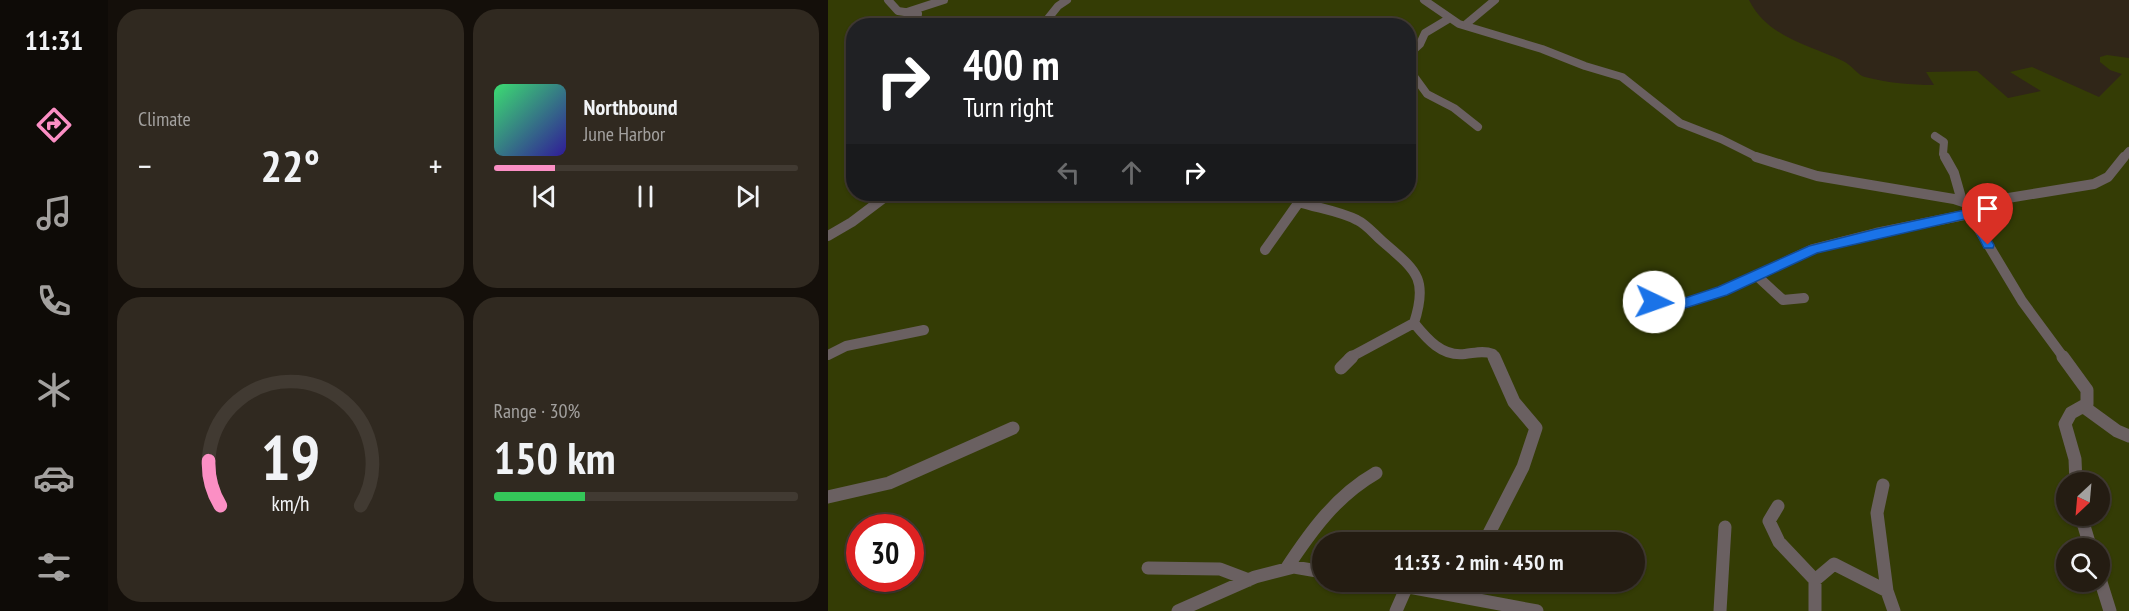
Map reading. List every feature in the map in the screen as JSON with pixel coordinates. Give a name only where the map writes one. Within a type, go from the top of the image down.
[{"type":"street","points":[[888,0],[898,11],[918,14],[917,18]]},
{"type":"street","points":[[906,12],[944,0]]},
{"type":"street","points":[[1047,18],[1067,0]]},
{"type":"street","points":[[1424,0],[1464,25],[1622,77],[1680,123],[1721,139],[1765,161],[1817,176],[1962,201],[1975,209]]},
{"type":"street","points":[[1464,25],[1495,0]]},
{"type":"street","points":[[1416,48],[1425,33],[1450,18]]},
{"type":"street","points":[[1416,79],[1427,94],[1454,108],[1478,127]]},
{"type":"street","points":[[1935,136],[1944,141],[1943,154],[1954,173],[1962,201]]},
{"type":"street","points":[[1654,302],[1682,304],[1722,291],[1813,249],[1975,209],[1989,201],[2064,190],[2100,182],[2111,174],[2129,151]]},
{"type":"street","points":[[828,236],[850,225],[865,210],[878,201]]},
{"type":"street","points":[[1264,250],[1299,202],[1358,219],[1415,274],[1422,297],[1414,323],[1347,359],[1341,368]]},
{"type":"street","points":[[1975,209],[1977,226],[2018,296],[2085,387],[2088,397],[2084,407],[2069,415],[2065,424],[2076,472]]},
{"type":"street","points":[[1756,275],[1783,300],[1804,298]]},
{"type":"street","points":[[1414,323],[1427,338],[1448,354],[1461,355],[1482,351],[1493,354],[1514,402],[1536,428],[1536,437],[1490,532]]},
{"type":"street","points":[[828,355],[846,346],[924,330]]},
{"type":"street","points":[[2084,407],[2117,431],[2129,436]]},
{"type":"street","points":[[828,497],[889,483],[1014,428]]},
{"type":"street","points":[[1286,569],[1305,538],[1347,490],[1376,473]]},
{"type":"street","points":[[1883,485],[1877,513],[1887,591],[1894,611]]},
{"type":"street","points":[[1778,506],[1769,521],[1779,542],[1815,580],[1815,611]]},
{"type":"street","points":[[1720,611],[1725,527]]},
{"type":"street","points":[[1815,580],[1834,564],[1887,591]]},
{"type":"street","points":[[1182,610],[1249,580],[1294,567],[1312,570]]},
{"type":"street","points":[[1148,568],[1220,569],[1249,580]]},
{"type":"street","points":[[1396,611],[1404,592]]},
{"type":"street","points":[[1439,592],[1537,611]]},
{"type":"street","points":[[1460,596],[1462,592]]},
{"type":"street","points":[[2104,592],[2110,611]]},
{"type":"green space","points":[[828,0],[1749,0],[1766,23],[1778,31],[1843,61],[1865,77],[1882,81],[1934,85],[1926,72],[1977,71],[2008,98],[2041,91],[2010,72],[2032,67],[2099,97],[2122,74],[2110,70],[2100,62],[2100,57],[2107,55],[2129,58],[2129,611],[828,611]]},
{"type":"route","points":[[1654,302],[1682,304],[1722,291],[1813,249],[1876,233],[1974,213],[1977,226],[1988,245]]}]
